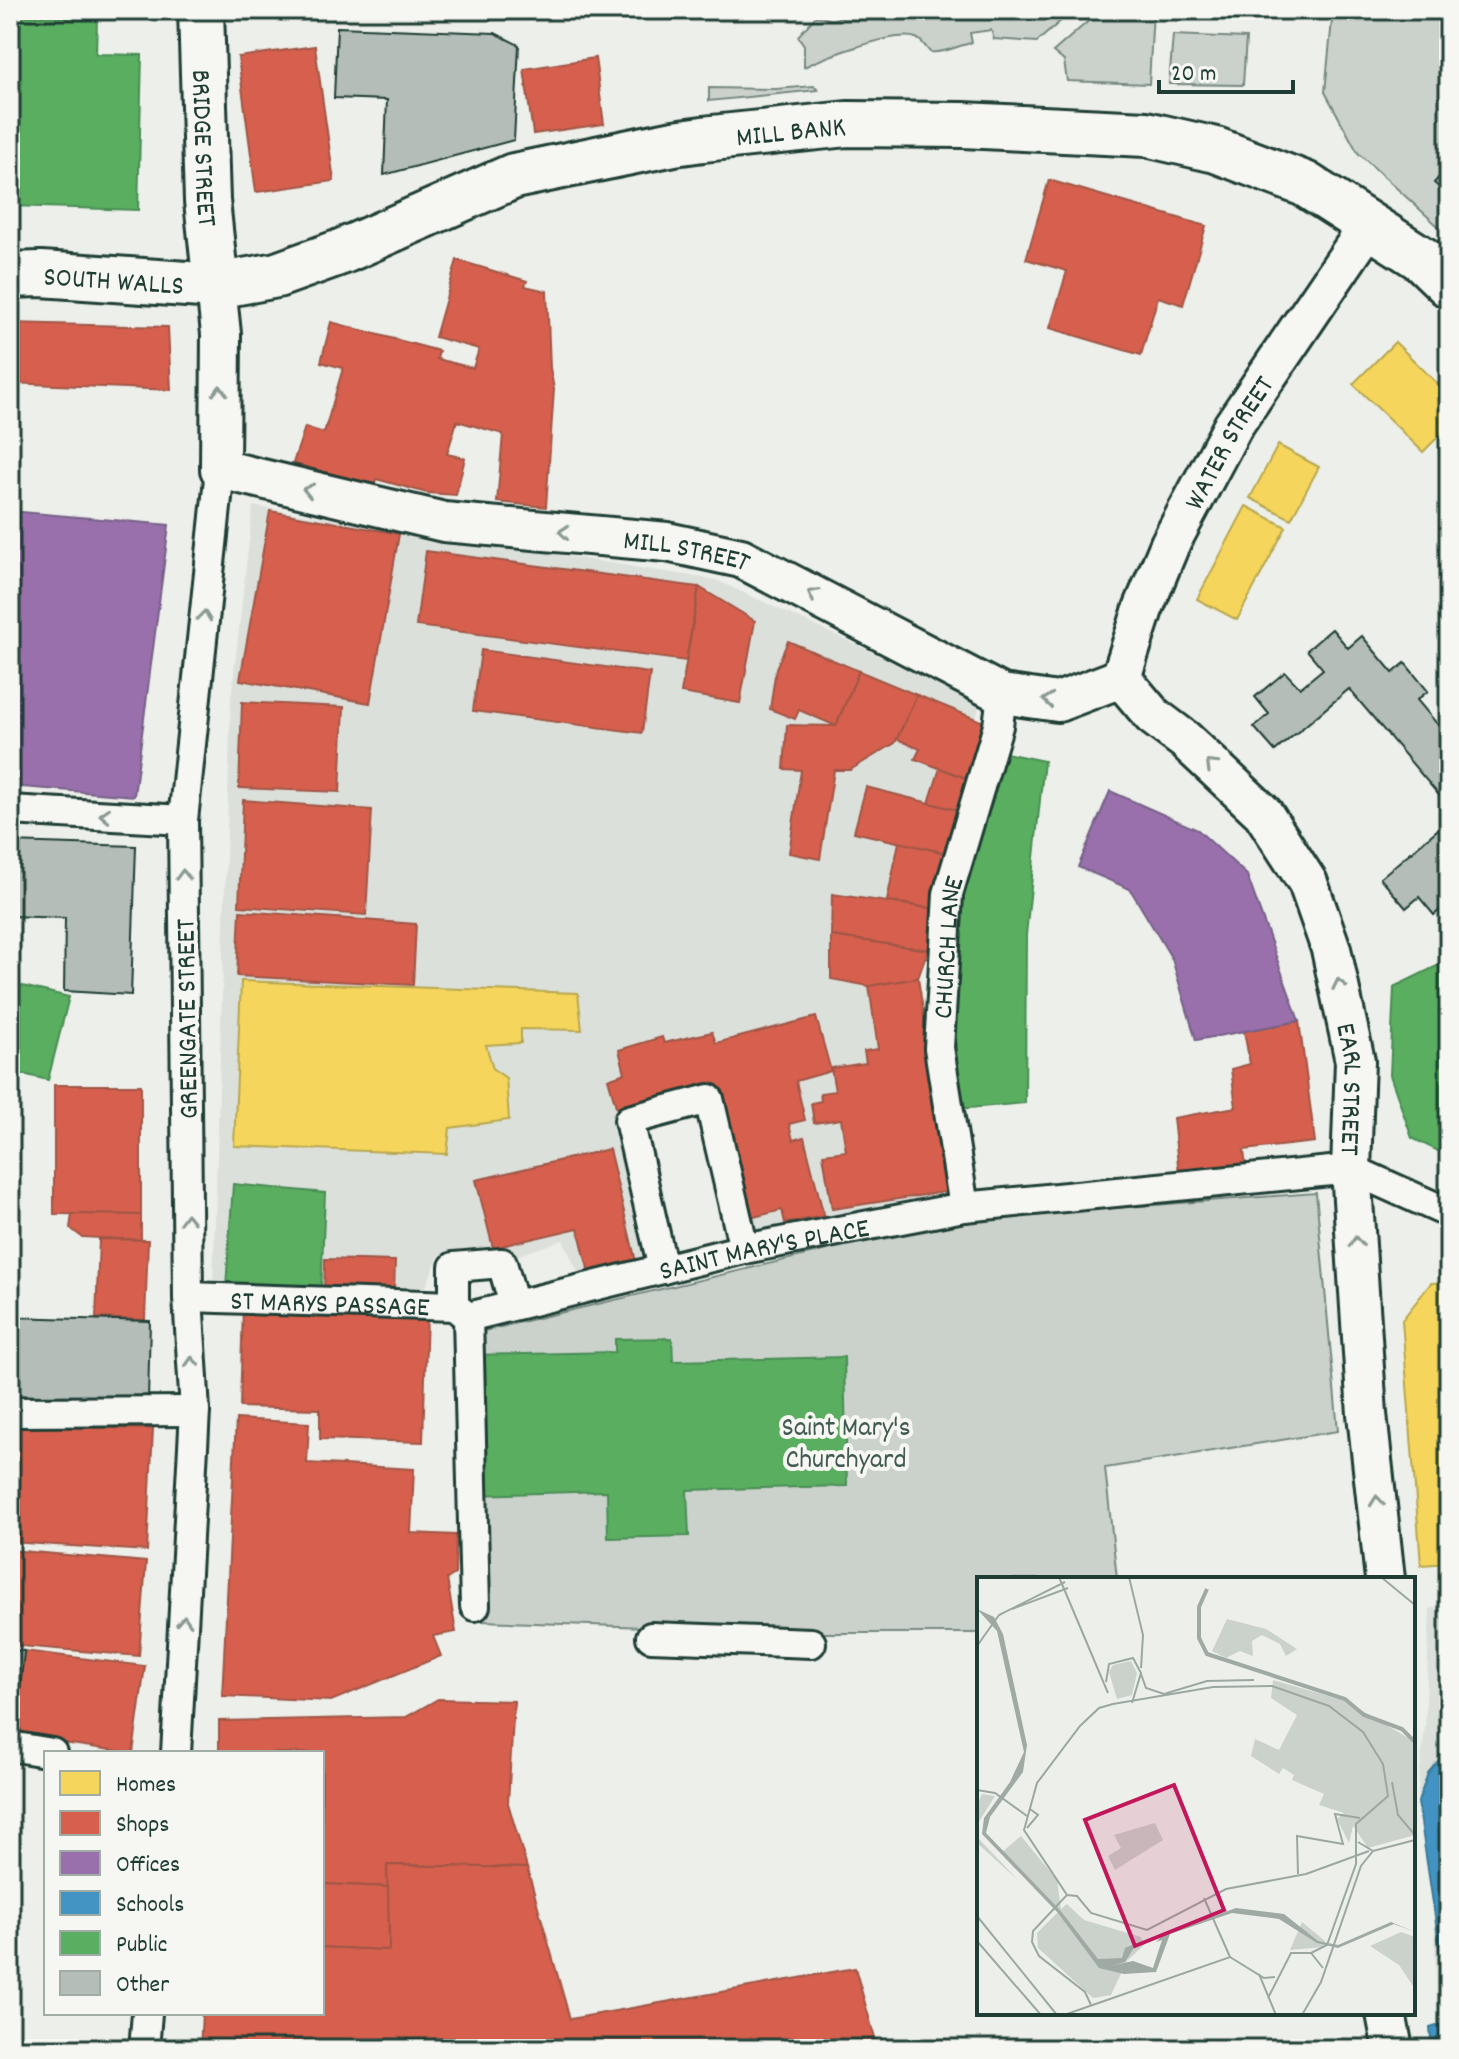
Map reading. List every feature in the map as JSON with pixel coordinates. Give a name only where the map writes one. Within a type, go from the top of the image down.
[{"type":"street","name":"BRIDGE STREET","points":[[201,10],[207,201],[216,286]]},
{"type":"street","name":"MILL BANK","points":[[216,286],[277,275],[341,252],[514,176],[674,143],[847,124],[963,125],[1146,134],[1216,150],[1305,184],[1422,259],[1449,285]]},
{"type":"street","name":"WATER STREET","points":[[1121,678],[1143,609],[1170,544],[1233,426],[1370,224]]},
{"type":"street","name":"SOUTH WALLS","points":[[10,275],[41,274],[216,286]]},
{"type":"street","name":"GREENGATE STREET","points":[[176,1751],[195,1411],[188,1297],[183,820],[220,469],[221,334],[216,286]]},
{"type":"street","name":"MILL STREET","points":[[220,469],[444,522],[667,542],[741,558],[1002,694],[1058,702],[1121,678]]},
{"type":"street","name":"EARL STREET","points":[[1121,678],[1153,716],[1185,740],[1263,813],[1308,883],[1331,949],[1355,1061],[1351,1169],[1367,1414],[1385,1577]]},
{"type":"street","name":"CHURCH LANE","points":[[964,1207],[939,1048],[948,894],[998,726],[1002,694]]},
{"type":"street","points":[[10,810],[183,820]]},
{"type":"street","points":[[663,1269],[629,1120],[709,1099],[744,1249]]},
{"type":"street","points":[[1351,1169],[1449,1213]]},
{"type":"street","name":"SAINT MARY'S PLACE","points":[[461,1311],[514,1305],[744,1249],[964,1207],[1351,1169]]},
{"type":"street","points":[[475,1606],[461,1311],[454,1267],[502,1263],[514,1305]]},
{"type":"street","name":"ST MARYS PASSAGE","points":[[188,1297],[461,1311]]},
{"type":"street","points":[[10,1412],[195,1411]]},
{"type":"street","points":[[651,1637],[811,1643]]},
{"type":"street","points":[[10,1746],[44,1752]]},
{"type":"street","points":[[144,2049],[147,2015]]},
{"type":"street","points":[[1386,2015],[1393,2049]]},
{"type":"shaded area","points":[[432,10],[804,10],[601,11],[552,16]]},
{"type":"shaded area","points":[[253,506],[716,580],[980,702],[918,978],[951,1191],[755,1236],[721,1104],[612,1126],[649,1261],[581,1279],[563,1240],[513,1257],[439,1255],[426,1287],[213,1285],[231,698]]},
{"type":"shaded area","points":[[1449,1606],[1449,2049],[1438,2049],[1434,1911],[1417,1799],[1425,1725],[1430,1608]]},
{"type":"green space","points":[[1073,10],[1037,42],[994,39],[991,30],[970,33],[972,43],[930,52],[916,38],[893,38],[843,51],[804,67],[804,45],[798,36],[816,16],[832,20],[858,11]]},
{"type":"green space","points":[[1101,10],[1153,10],[1149,84],[1067,81],[1064,61],[1053,52]]},
{"type":"green space","points":[[1333,10],[1449,10],[1449,236],[1358,153],[1325,92]]},
{"type":"green space","points":[[1173,35],[1246,38],[1243,85],[1169,84]]},
{"type":"green space","points":[[814,86],[818,90],[709,101],[709,88]]},
{"type":"green space","name":"Saint Mary's Churchyard","points":[[1316,1193],[1338,1431],[1105,1468],[1117,1577],[977,1577],[977,1633],[816,1633],[481,1621],[458,1337],[891,1235],[1007,1216]]},
{"type":"building: Homes","points":[[1395,342],[1449,395],[1449,426],[1423,452],[1353,384]]},
{"type":"building: Homes","points":[[1278,445],[1319,467],[1291,519],[1250,498]]},
{"type":"building: Homes","points":[[1246,506],[1286,527],[1237,620],[1197,599]]},
{"type":"building: Homes","points":[[241,981],[578,993],[582,1030],[521,1029],[521,1043],[486,1045],[493,1069],[506,1078],[509,1120],[450,1128],[447,1154],[234,1146]]},
{"type":"building: Homes","points":[[1449,1282],[1449,1563],[1421,1565],[1402,1320],[1431,1283]]},
{"type":"building: Shops","points":[[315,46],[334,181],[256,192],[238,57]]},
{"type":"building: Shops","points":[[595,58],[604,124],[533,134],[524,69]]},
{"type":"building: Shops","points":[[1049,180],[1206,226],[1183,305],[1158,297],[1141,355],[1050,328],[1067,271],[1026,259]]},
{"type":"building: Shops","points":[[457,260],[527,281],[525,286],[547,291],[550,368],[554,389],[546,507],[497,502],[503,434],[457,421],[447,454],[465,458],[456,495],[427,493],[376,479],[374,486],[293,463],[305,427],[324,433],[343,368],[321,362],[331,322],[439,351],[437,359],[473,368],[479,349],[435,337]]},
{"type":"building: Shops","points":[[10,323],[168,327],[171,390],[10,383]]},
{"type":"building: Shops","points":[[270,511],[399,534],[370,703],[240,680]]},
{"type":"building: Shops","points":[[426,551],[699,587],[686,661],[416,626]]},
{"type":"building: Shops","points":[[699,587],[755,621],[740,703],[681,693]]},
{"type":"building: Shops","points":[[788,641],[859,671],[836,726],[799,710],[795,719],[770,709],[776,668]]},
{"type":"building: Shops","points":[[481,650],[650,673],[642,733],[473,711]]},
{"type":"building: Shops","points":[[859,671],[917,695],[895,743],[850,770],[834,770],[820,859],[789,853],[801,770],[784,769],[787,725],[836,726]]},
{"type":"building: Shops","points":[[917,695],[986,723],[968,779],[915,759],[920,749],[897,739]]},
{"type":"building: Shops","points":[[242,702],[344,707],[340,792],[239,788]]},
{"type":"building: Shops","points":[[940,768],[968,779],[957,810],[929,803]]},
{"type":"building: Shops","points":[[866,787],[957,810],[945,853],[854,832]]},
{"type":"building: Shops","points":[[243,800],[372,810],[366,915],[239,906]]},
{"type":"building: Shops","points":[[899,842],[945,853],[936,909],[887,901]]},
{"type":"building: Shops","points":[[832,894],[936,909],[928,950],[831,936]]},
{"type":"building: Shops","points":[[240,911],[416,924],[413,985],[237,976]]},
{"type":"building: Shops","points":[[831,936],[928,950],[918,978],[869,986],[831,979]]},
{"type":"building: Shops","points":[[918,978],[951,1191],[832,1209],[823,1154],[846,1151],[841,1119],[814,1123],[811,1103],[821,1101],[820,1093],[835,1091],[831,1068],[866,1063],[864,1051],[878,1049],[869,986]]},
{"type":"building: Shops","points":[[816,1017],[831,1071],[796,1081],[805,1120],[789,1124],[793,1140],[804,1137],[824,1216],[785,1223],[782,1210],[750,1218],[719,1092],[620,1120],[608,1079],[625,1073],[619,1050],[662,1037],[664,1043],[712,1032],[716,1043]]},
{"type":"building: Shops","points":[[1299,1021],[1315,1142],[1244,1150],[1246,1168],[1179,1174],[1173,1118],[1236,1107],[1231,1069],[1250,1064],[1244,1031]]},
{"type":"building: Shops","points":[[54,1085],[141,1085],[141,1215],[54,1214]]},
{"type":"building: Shops","points":[[609,1149],[638,1270],[591,1281],[578,1228],[493,1248],[476,1180]]},
{"type":"building: Shops","points":[[72,1214],[141,1215],[141,1240],[82,1237],[70,1228]]},
{"type":"building: Shops","points":[[99,1239],[148,1240],[145,1320],[96,1318]]},
{"type":"building: Shops","points":[[325,1259],[395,1261],[394,1294],[324,1292]]},
{"type":"building: Shops","points":[[243,1307],[427,1313],[423,1442],[320,1439],[320,1409],[240,1407]]},
{"type":"building: Shops","points":[[236,1419],[309,1423],[307,1463],[414,1469],[411,1533],[456,1535],[455,1574],[447,1579],[456,1632],[433,1636],[441,1656],[331,1701],[222,1696]]},
{"type":"building: Shops","points":[[10,1426],[153,1429],[147,1551],[10,1542]]},
{"type":"building: Shops","points":[[10,1550],[146,1562],[139,1656],[10,1645]]},
{"type":"building: Shops","points":[[24,1651],[145,1666],[133,1751],[15,1736]]},
{"type":"building: Shops","points":[[438,1699],[514,1701],[508,1803],[527,1868],[387,1865],[388,1887],[324,1884],[324,1751],[219,1751],[219,1721],[406,1717]]},
{"type":"building: Shops","points":[[387,1865],[527,1868],[570,2019],[855,1968],[878,2049],[200,2049],[202,2015],[324,2015],[324,1947],[389,1950]]},
{"type":"building: Shops","points":[[324,1884],[388,1887],[389,1950],[324,1947]]},
{"type":"building: Offices","points":[[10,511],[169,525],[134,796],[10,786]]},
{"type":"building: Offices","points":[[1110,791],[1198,830],[1247,875],[1299,1021],[1196,1040],[1172,959],[1130,889],[1078,867]]},
{"type":"building: Schools","points":[[1449,1754],[1449,2011],[1418,1802],[1428,1773]]},
{"type":"building: Schools","points":[[1449,2022],[1449,2049],[1432,2049],[1430,2028]]},
{"type":"building: Public","points":[[10,15],[97,18],[96,54],[142,55],[138,210],[10,206]]},
{"type":"building: Public","points":[[1006,753],[1044,761],[1026,935],[1025,1103],[958,1109],[954,988],[966,879]]},
{"type":"building: Public","points":[[1449,960],[1449,1147],[1438,1151],[1412,1138],[1390,1075],[1394,987]]},
{"type":"building: Public","points":[[10,983],[69,997],[48,1080],[10,1071]]},
{"type":"building: Public","points":[[233,1184],[325,1193],[321,1291],[226,1287]]},
{"type":"building: Public","points":[[672,1338],[673,1361],[844,1357],[847,1486],[687,1490],[689,1536],[608,1538],[607,1491],[474,1495],[471,1355],[615,1352],[615,1339]]},
{"type":"building: Other","points":[[337,27],[495,33],[519,45],[514,140],[384,175],[387,100],[334,98]]},
{"type":"building: Other","points":[[1449,166],[1449,196],[1434,183]]},
{"type":"building: Other","points":[[1332,629],[1348,648],[1362,636],[1393,673],[1405,663],[1428,691],[1417,700],[1449,738],[1449,807],[1349,689],[1275,751],[1254,727],[1269,714],[1255,697],[1285,672],[1300,688],[1323,669],[1307,650]]},
{"type":"building: Other","points":[[1449,820],[1449,872],[1445,875],[1449,879],[1449,902],[1434,915],[1419,897],[1406,908],[1380,878]]},
{"type":"building: Other","points":[[10,842],[136,846],[131,995],[64,991],[65,918],[10,916]]},
{"type":"building: Other","points":[[10,1317],[150,1321],[148,1400],[10,1395]]},
{"type":"building: Other","points":[[10,1650],[24,1651],[15,1736],[10,1736]]}]
